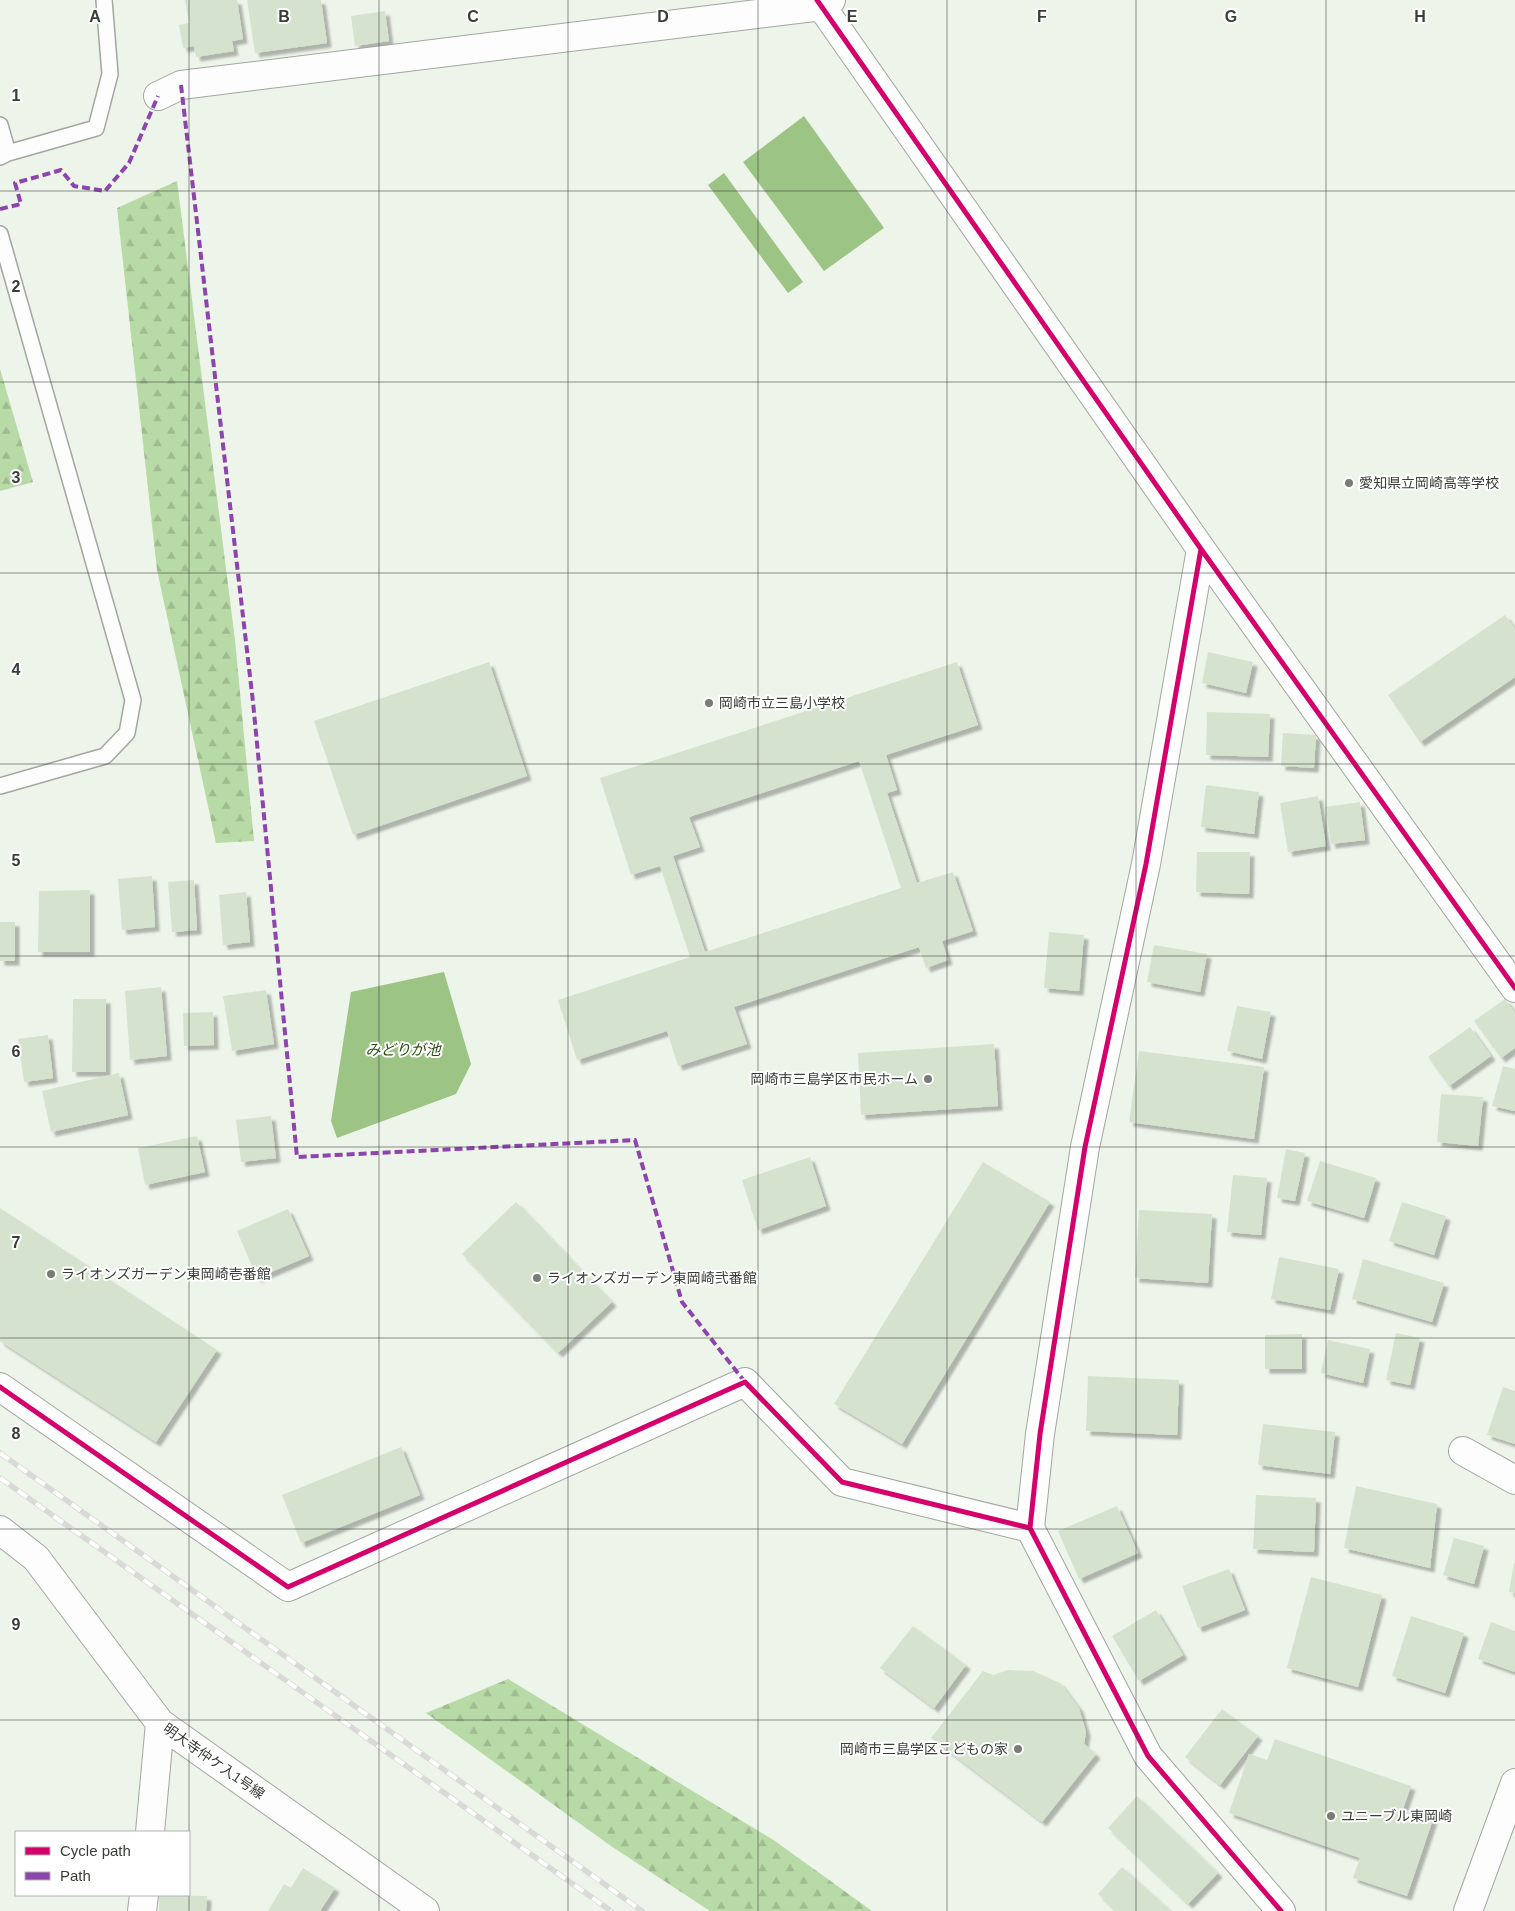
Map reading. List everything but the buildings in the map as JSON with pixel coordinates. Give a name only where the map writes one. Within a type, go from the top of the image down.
[{"type":"street","points":[[158,96],[180,85],[823,2],[1201,549],[1515,988]]},
{"type":"street","points":[[1201,549],[1146,864],[1085,1147],[1040,1434],[1030,1528],[1148,1756],[1281,1911]]},
{"type":"street","points":[[0,1387],[288,1587],[745,1382],[842,1482],[1030,1528]]},
{"type":"street","points":[[1463,1451],[1515,1480]]},
{"type":"street","name":"明大寺仲ケ入1号線","points":[[0,1530],[36,1558],[160,1723],[425,1911]]},
{"type":"street","points":[[150,1831],[160,1723]]},
{"type":"street","points":[[1468,1911],[1515,1783]]},
{"type":"street","points":[[142,1911],[144,1896]]},
{"type":"lane","points":[[0,125],[4,155],[96,128],[110,74],[104,0]]},
{"type":"lane","points":[[0,234],[133,700],[127,733],[105,756],[0,786]]},
{"type":"green space","points":[[177,181],[235,640],[254,841],[216,843],[157,570],[117,208]]},
{"type":"green space","points":[[0,369],[33,482],[0,491]]},
{"type":"green space","points":[[508,1679],[775,1841],[872,1911],[710,1911],[611,1846],[426,1713]]},
{"type":"water","points":[[804,116],[884,228],[824,271],[743,162]]},
{"type":"water","points":[[724,173],[803,282],[788,293],[708,185]]},
{"type":"water","name":"みどりが池","points":[[444,972],[471,1064],[456,1094],[337,1138],[331,1121],[351,992]]},
{"type":"railway","points":[[0,1453],[642,1911]]},
{"type":"railway","points":[[0,1478],[611,1911]]},
{"type":"marked path","points":[[181,85],[253,702],[297,1157],[635,1140],[682,1302],[745,1382]]},
{"type":"marked path","points":[[0,209],[21,204],[15,183],[61,170],[74,186],[105,191],[129,163],[158,96]]},
{"type":"cycle path","points":[[817,0],[1201,549],[1515,988]]},
{"type":"cycle path","points":[[1201,549],[1146,864],[1085,1147],[1040,1434],[1030,1528],[1148,1756],[1281,1911]]},
{"type":"cycle path","points":[[0,1387],[288,1587],[745,1382],[842,1482],[1030,1528]]},
{"type":"place","name":"愛知県立岡崎高等学校","points":[[1349,483]]},
{"type":"place","name":"岡崎市立三島小学校","points":[[709,703]]},
{"type":"place","name":"岡崎市三島学区市民ホーム","points":[[928,1079]]},
{"type":"place","name":"ライオンズガーデン東岡崎壱番館","points":[[51,1274]]},
{"type":"place","name":"ライオンズガーデン東岡崎弐番館","points":[[537,1278]]},
{"type":"place","name":"岡崎市三島学区こどもの家","points":[[1018,1749]]},
{"type":"place","name":"ユニーブル東岡崎","points":[[1331,1816]]}]
